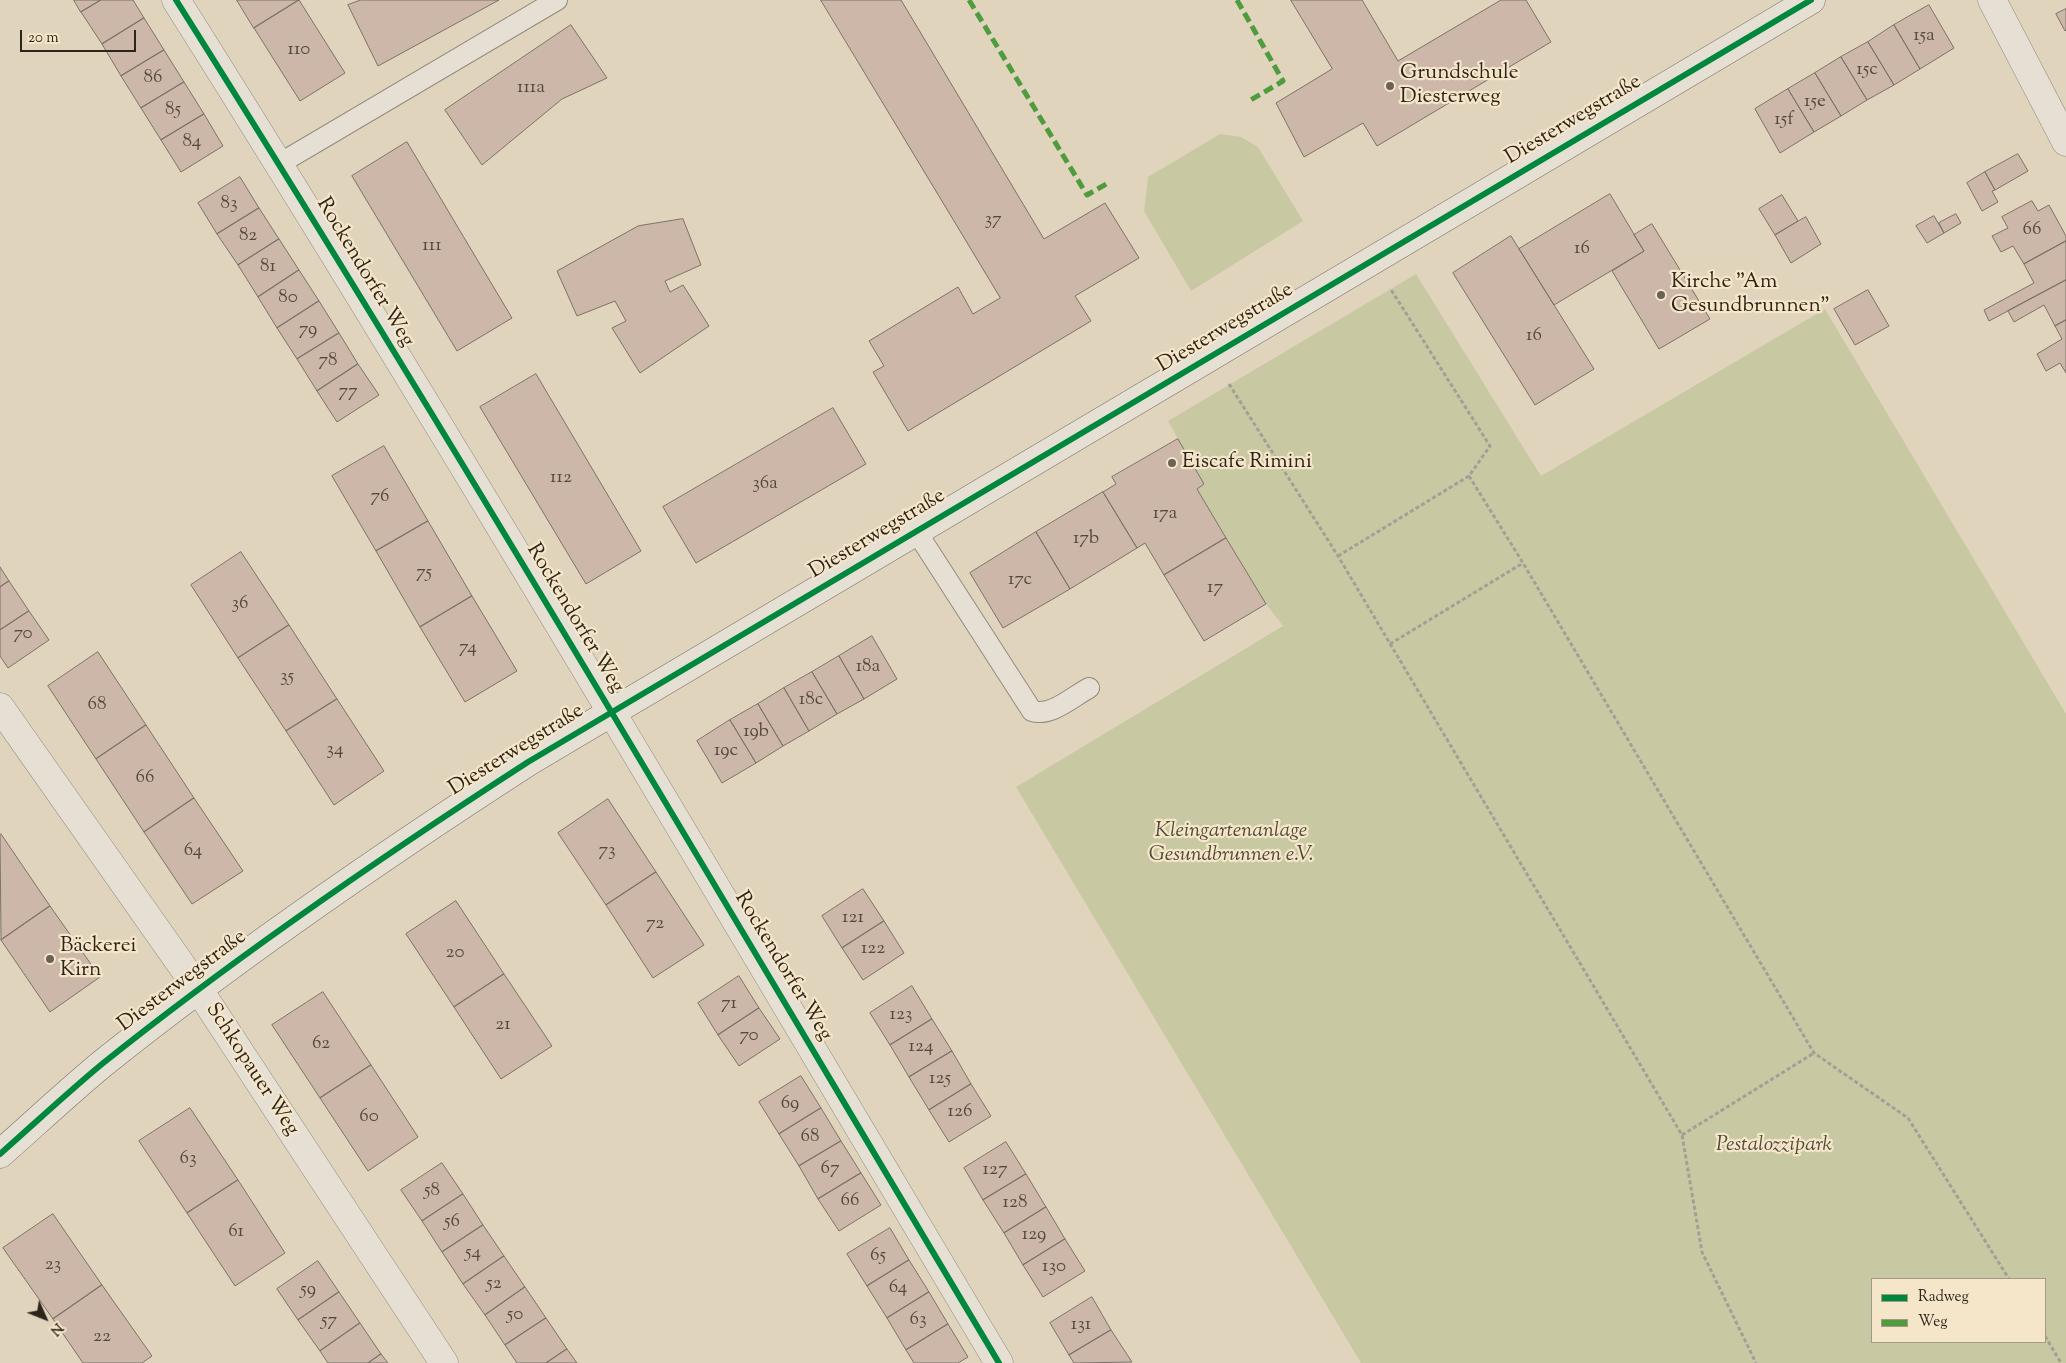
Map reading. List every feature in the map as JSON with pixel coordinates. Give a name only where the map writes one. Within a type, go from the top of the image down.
[{"type":"street","name":"Rockendorfer Weg","points":[[176,0],[279,164],[611,712],[999,1363]]},
{"type":"street","name":"Diesterwegstraße","points":[[0,1154],[101,1065],[198,990],[318,902],[423,830],[611,712],[1213,357],[1372,260],[1811,0]]},
{"type":"street","points":[[1992,0],[2066,142]]},
{"type":"street","name":"Schkopauer Weg","points":[[0,707],[198,990],[444,1363]]},
{"type":"lane","points":[[279,164],[557,0]]},
{"type":"lane","points":[[916,531],[1032,711],[1040,713],[1049,711],[1089,688]]},
{"type":"path","points":[[1338,556],[1468,476],[1490,446],[1372,260]]},
{"type":"path","points":[[1213,357],[1338,556],[1682,1135],[1702,1252],[1756,1363]]},
{"type":"path","points":[[1468,476],[1523,563],[1814,1053],[1908,1118],[2008,1278]]},
{"type":"path","points":[[1390,644],[1523,563]]},
{"type":"path","points":[[1682,1135],[1814,1053]]},
{"type":"path","points":[[2046,1338],[2061,1363]]},
{"type":"green space","points":[[1220,134],[1241,137],[1258,147],[1303,221],[1191,291],[1144,211],[1148,177]]},
{"type":"green space","points":[[1416,274],[1541,476],[1825,309],[2066,714],[2066,1363],[1361,1363],[1016,787],[1283,626],[1266,604],[1197,489],[1204,484],[1168,421]]},
{"type":"building","points":[[74,0],[101,0],[81,12]]},
{"type":"building","points":[[101,0],[133,0],[144,18],[102,44],[81,12]]},
{"type":"building","points":[[237,0],[299,0],[254,28]]},
{"type":"building","points":[[299,0],[345,73],[300,101],[254,28]]},
{"type":"building","points":[[361,0],[499,0],[378,66],[348,5]]},
{"type":"building","points":[[821,0],[901,0],[1044,239],[1105,203],[1139,258],[1075,296],[1091,321],[908,431],[873,372],[884,366],[869,341],[958,287],[973,314],[1000,298]]},
{"type":"building","name":"Grundschule Diesterweg","points":[[1291,0],[1362,0],[1398,61],[1501,0],[1526,0],[1551,42],[1377,146],[1363,123],[1304,157],[1276,103],[1332,69]]},
{"type":"building","points":[[1929,5],[1954,48],[1920,69],[1894,25]]},
{"type":"building","points":[[2066,9],[2066,30],[2065,31],[2056,14]]},
{"type":"building","points":[[144,18],[164,50],[121,76],[102,44]]},
{"type":"building","points":[[571,25],[607,78],[562,99],[482,165],[445,110]]},
{"type":"building","points":[[1894,25],[1920,69],[1894,85],[1868,42]]},
{"type":"building","points":[[1868,42],[1894,85],[1867,100],[1841,57]]},
{"type":"building","points":[[164,50],[184,82],[141,108],[121,76]]},
{"type":"building","points":[[1841,57],[1867,100],[1841,116],[1815,73]]},
{"type":"building","points":[[1815,73],[1841,116],[1814,132],[1788,89]]},
{"type":"building","points":[[184,82],[204,114],[161,140],[141,108]]},
{"type":"building","points":[[1788,89],[1814,132],[1780,153],[1755,109]]},
{"type":"building","points":[[204,114],[223,146],[181,172],[161,140]]},
{"type":"building","points":[[407,142],[512,318],[457,351],[352,176]]},
{"type":"building","points":[[2018,154],[2028,171],[1995,190],[1985,172]]},
{"type":"building","points":[[1985,172],[1995,190],[1992,191],[1998,202],[1982,211],[1967,183]]},
{"type":"building","points":[[240,177],[259,208],[217,234],[198,203]]},
{"type":"building","points":[[1610,194],[1644,251],[1554,305],[1519,249]]},
{"type":"building","points":[[1782,195],[1798,221],[1775,235],[1759,209]]},
{"type":"building","points":[[2032,201],[2038,211],[2049,205],[2066,236],[2066,241],[2024,264],[2013,246],[2001,252],[1992,236],[2008,228],[2002,217]]},
{"type":"building","points":[[259,208],[279,239],[238,265],[217,234]]},
{"type":"building","points":[[1956,214],[1961,223],[1944,233],[1939,223]]},
{"type":"building","points":[[1934,216],[1944,233],[1927,243],[1916,226]]},
{"type":"building","points":[[1806,217],[1821,244],[1791,263],[1775,235]]},
{"type":"building","points":[[683,219],[701,265],[665,281],[670,292],[683,285],[709,326],[640,373],[612,328],[626,321],[615,301],[577,316],[557,271],[638,226]]},
{"type":"building","name":"Kirche \"Am Gesundbrunnen\"","points":[[1652,224],[1710,319],[1659,349],[1612,271],[1644,251],[1634,235]]},
{"type":"building","points":[[1511,236],[1594,369],[1535,405],[1453,273]]},
{"type":"building","points":[[279,239],[299,270],[258,297],[238,265]]},
{"type":"building","points":[[2066,241],[2066,280],[1989,321],[1984,310],[2034,283],[2024,264]]},
{"type":"building","points":[[299,270],[319,301],[277,328],[258,297]]},
{"type":"building","points":[[2066,280],[2066,320],[2055,326],[2044,305],[2014,322],[2008,311]]},
{"type":"building","points":[[1868,290],[1889,326],[1855,345],[1834,309]]},
{"type":"building","points":[[319,301],[339,333],[297,359],[277,328]]},
{"type":"building","points":[[2066,320],[2066,373],[2060,363],[2046,371],[2037,354],[2062,339],[2055,326]]},
{"type":"building","points":[[339,333],[358,364],[317,391],[297,359]]},
{"type":"building","points":[[358,364],[379,395],[337,422],[317,391]]},
{"type":"building","points":[[536,374],[641,551],[586,584],[480,407]]},
{"type":"building","points":[[833,408],[866,464],[696,563],[663,507]]},
{"type":"building","points":[[1178,439],[1204,484],[1197,489],[1226,538],[1164,575],[1145,543],[1137,548],[1103,492],[1116,484],[1112,477]]},
{"type":"building","points":[[384,446],[428,521],[376,551],[332,476]]},
{"type":"building","points":[[1103,492],[1137,548],[1070,589],[1036,532]]},
{"type":"building","points":[[428,521],[472,596],[420,627],[376,551]]},
{"type":"building","points":[[1036,532],[1070,589],[1003,628],[970,573]]},
{"type":"building","points":[[1226,538],[1266,604],[1204,641],[1164,575]]},
{"type":"building","points":[[241,552],[289,625],[238,658],[191,585]]},
{"type":"building","points":[[0,567],[9,581],[0,587]]},
{"type":"building","points":[[9,581],[29,611],[0,630],[0,587]]},
{"type":"building","points":[[472,596],[517,671],[465,702],[420,627]]},
{"type":"building","points":[[29,611],[49,640],[8,668],[0,656],[0,630]]},
{"type":"building","points":[[289,625],[337,699],[286,731],[238,658]]},
{"type":"building","points":[[872,636],[897,679],[864,699],[839,656]]},
{"type":"building","points":[[98,652],[146,725],[96,759],[48,686]]},
{"type":"building","points":[[839,656],[864,699],[837,714],[812,672]]},
{"type":"building","points":[[812,672],[837,714],[809,731],[784,688]]},
{"type":"building","points":[[784,688],[809,731],[783,746],[758,704]]},
{"type":"building","points":[[337,699],[384,771],[334,805],[286,731]]},
{"type":"building","points":[[758,704],[783,746],[756,763],[730,720]]},
{"type":"building","points":[[730,720],[756,763],[722,783],[697,741]]},
{"type":"building","points":[[146,725],[194,798],[144,832],[96,759]]},
{"type":"building","points":[[194,798],[243,871],[192,904],[144,832]]},
{"type":"building","points":[[608,799],[656,872],[606,905],[558,833]]},
{"type":"building","points":[[0,835],[50,906],[1,940]]},
{"type":"building","points":[[656,872],[704,945],[653,978],[606,905]]},
{"type":"building","points":[[863,889],[884,921],[842,948],[822,916]]},
{"type":"building","points":[[456,901],[504,974],[454,1007],[406,934]]},
{"type":"building","points":[[50,906],[100,977],[50,1012],[1,940]]},
{"type":"building","points":[[884,921],[904,953],[863,980],[842,948]]},
{"type":"building","points":[[504,974],[552,1046],[501,1079],[454,1007]]},
{"type":"building","points":[[739,976],[759,1008],[718,1035],[698,1003]]},
{"type":"building","points":[[912,986],[932,1019],[890,1045],[870,1013]]},
{"type":"building","points":[[323,992],[371,1065],[320,1098],[272,1025]]},
{"type":"building","points":[[759,1008],[780,1039],[739,1066],[718,1035]]},
{"type":"building","points":[[932,1019],[952,1051],[909,1077],[890,1045]]},
{"type":"building","points":[[952,1051],[971,1084],[929,1110],[909,1077]]},
{"type":"building","points":[[371,1065],[418,1137],[368,1171],[320,1098]]},
{"type":"building","points":[[801,1076],[821,1108],[779,1134],[759,1102]]},
{"type":"building","points":[[971,1084],[991,1116],[949,1142],[929,1110]]},
{"type":"building","points":[[190,1108],[238,1180],[187,1213],[139,1141]]},
{"type":"building","points":[[821,1108],[841,1141],[799,1166],[779,1134]]},
{"type":"building","points":[[841,1141],[861,1173],[818,1199],[799,1166]]},
{"type":"building","points":[[1006,1142],[1026,1174],[983,1200],[964,1168]]},
{"type":"building","points":[[442,1163],[463,1194],[422,1221],[401,1190]]},
{"type":"building","points":[[861,1173],[881,1205],[839,1231],[818,1199]]},
{"type":"building","points":[[1026,1174],[1046,1207],[1004,1233],[983,1200]]},
{"type":"building","points":[[238,1180],[285,1253],[235,1286],[187,1213]]},
{"type":"building","points":[[463,1194],[483,1225],[442,1252],[422,1221]]},
{"type":"building","points":[[1046,1207],[1065,1239],[1023,1265],[1004,1233]]},
{"type":"building","points":[[53,1214],[102,1285],[53,1319],[3,1248]]},
{"type":"building","points":[[483,1225],[504,1256],[463,1284],[442,1252]]},
{"type":"building","points":[[890,1228],[909,1260],[867,1286],[847,1254]]},
{"type":"building","points":[[1065,1239],[1085,1271],[1043,1297],[1023,1265]]},
{"type":"building","points":[[504,1256],[525,1287],[485,1315],[463,1284]]},
{"type":"building","points":[[909,1260],[929,1292],[887,1318],[867,1286]]},
{"type":"building","points":[[318,1261],[339,1292],[298,1320],[277,1289]]},
{"type":"building","points":[[102,1285],[152,1356],[142,1363],[83,1363],[53,1319]]},
{"type":"building","points":[[525,1287],[546,1318],[505,1345],[485,1315]]},
{"type":"building","points":[[339,1292],[360,1323],[320,1351],[298,1320]]},
{"type":"building","points":[[929,1292],[948,1324],[906,1350],[887,1318]]},
{"type":"building","points":[[1092,1297],[1111,1330],[1069,1355],[1050,1323]]},
{"type":"building","points":[[546,1318],[567,1349],[546,1363],[517,1363],[505,1345]]},
{"type":"building","points":[[360,1323],[381,1354],[368,1363],[328,1363],[320,1351]]},
{"type":"building","points":[[948,1324],[968,1357],[958,1363],[914,1363],[906,1350]]},
{"type":"building","points":[[1111,1330],[1132,1362],[1074,1363],[1069,1355]]},
{"type":"building","points":[[567,1349],[577,1363],[546,1363]]},
{"type":"building","points":[[381,1354],[388,1363],[368,1363]]},
{"type":"marked path","points":[[969,0],[1087,195],[1108,183]]},
{"type":"marked path","points":[[1237,0],[1283,81],[1249,101]]},
{"type":"cycle path","points":[[176,0],[489,508],[999,1363]]},
{"type":"cycle path","points":[[0,1154],[102,1064],[205,984],[364,871],[528,762],[1811,0]]},
{"type":"place","name":"Grundschule Diesterweg","points":[[1390,86]]},
{"type":"place","name":"Kirche \"Am Gesundbrunnen\"","points":[[1661,295]]},
{"type":"place","name":"Eiscafe Rimini","points":[[1172,463]]},
{"type":"place","name":"Bäckerei Kirn","points":[[50,959]]},
{"type":"park label","name":"Kleingartenanlage Gesundbrunnen e.V.","points":[[1231,844]]},
{"type":"park label","name":"Pestalozzipark","points":[[1774,1146]]}]
